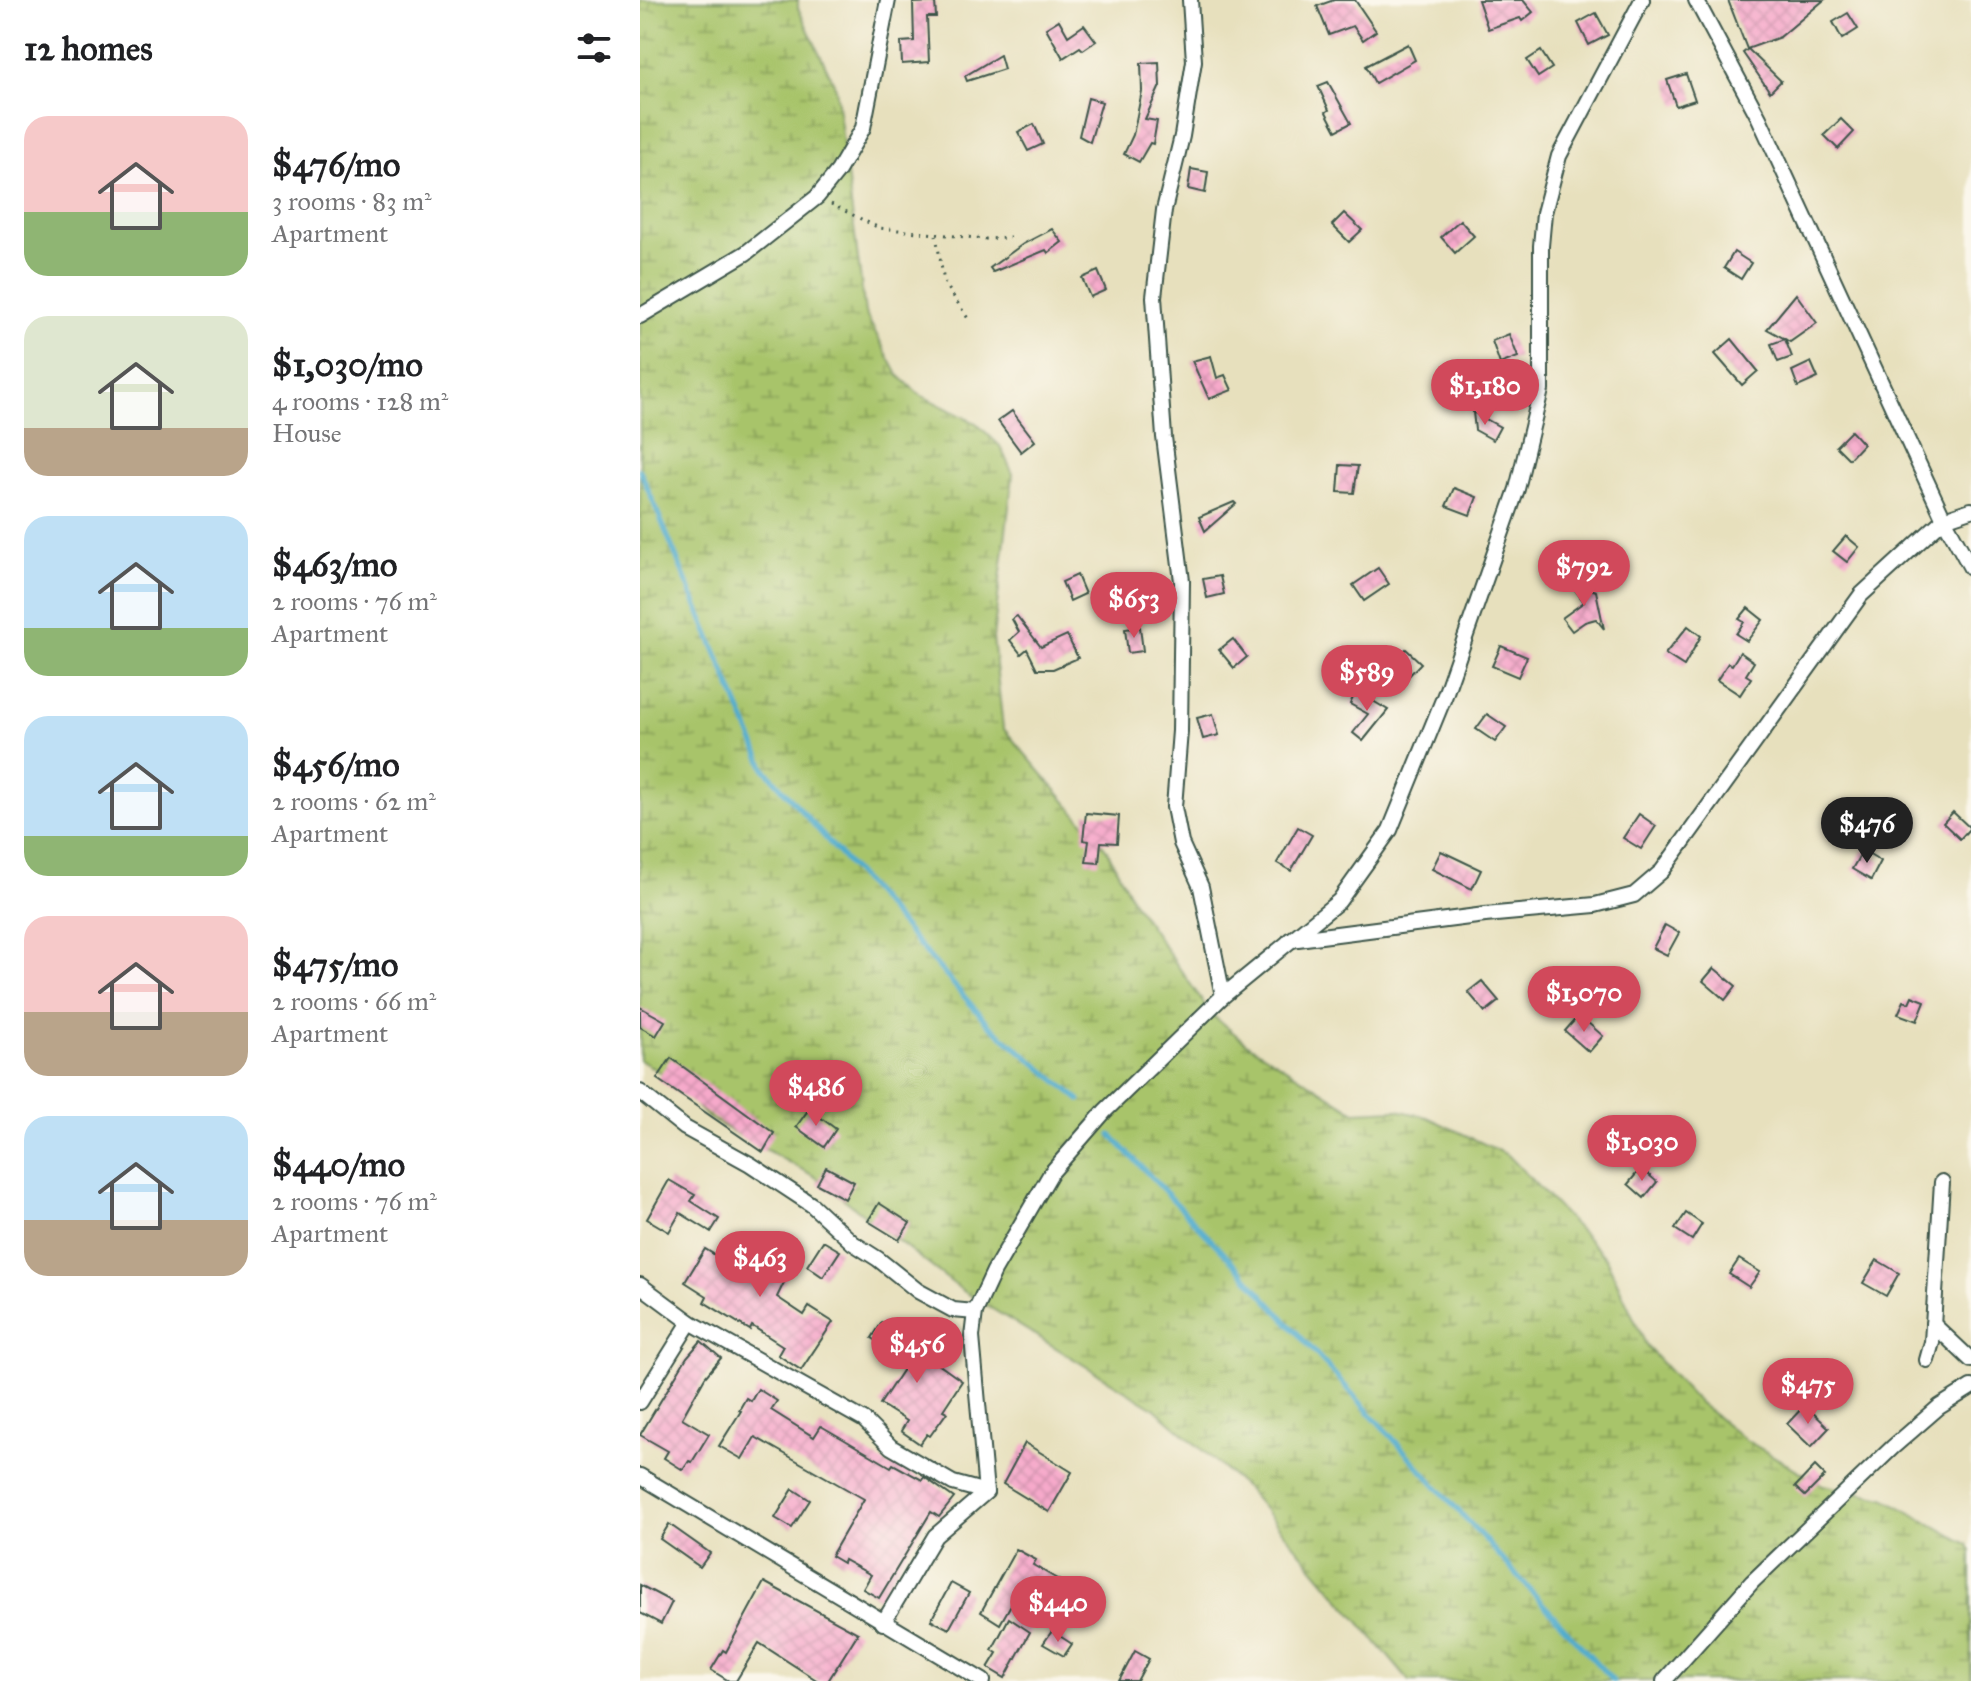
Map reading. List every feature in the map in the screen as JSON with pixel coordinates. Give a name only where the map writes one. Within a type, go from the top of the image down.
[{"type":"street","points":[[640,316],[746,253],[817,197],[838,171],[863,128],[888,0]]},
{"type":"street","points":[[1190,0],[1194,61],[1182,136],[1164,210],[1154,297],[1164,437],[1182,581],[1180,731],[1174,807],[1181,843],[1201,887],[1223,996]]},
{"type":"street","points":[[986,1492],[972,1337],[975,1312],[1020,1222],[1051,1173],[1105,1111],[1223,996],[1339,901],[1390,830],[1445,695],[1517,489],[1541,390],[1541,246],[1544,213],[1559,156],[1642,0]]},
{"type":"street","points":[[1696,0],[1759,118],[1944,519],[1971,568]]},
{"type":"street","points":[[1290,940],[1485,915],[1595,905],[1634,895],[1662,871],[1861,595],[1944,519],[1971,510]]},
{"type":"street","points":[[640,1092],[685,1128],[750,1164],[812,1205],[853,1243],[918,1291],[953,1310],[975,1312]]},
{"type":"street","points":[[1927,1360],[1932,1342],[1942,1182]]},
{"type":"street","points":[[640,1285],[690,1322],[864,1420],[891,1447],[953,1483],[986,1492]]},
{"type":"street","points":[[640,1402],[690,1322]]},
{"type":"street","points":[[1933,1324],[1971,1360]]},
{"type":"street","points":[[1664,1681],[1752,1582],[1893,1447],[1939,1407],[1971,1387]]},
{"type":"street","points":[[640,1476],[983,1681]]},
{"type":"street","points":[[883,1623],[935,1536],[986,1492]]},
{"type":"path","points":[[817,197],[879,228],[985,239],[1010,238]]},
{"type":"path","points":[[936,235],[944,282],[969,320]]},
{"type":"green space","points":[[640,0],[798,0],[798,8],[836,88],[865,313],[898,375],[920,395],[976,423],[1000,446],[1013,474],[993,638],[1003,728],[1107,850],[1134,903],[1212,1015],[1246,1043],[1355,1112],[1397,1110],[1427,1117],[1508,1155],[1606,1258],[1647,1347],[1696,1400],[1744,1439],[1823,1485],[1884,1498],[1967,1544],[1971,1550],[1971,1681],[1409,1681],[1247,1489],[1154,1408],[963,1291],[814,1176],[708,1118],[677,1083],[640,1060]]},
{"type":"building","points":[[1334,0],[1355,0],[1376,31],[1363,40],[1353,26],[1329,35],[1317,6]]},
{"type":"building","points":[[1478,0],[1523,0],[1533,12],[1522,21],[1520,18],[1488,29]]},
{"type":"building","points":[[1728,0],[1824,0],[1780,37],[1747,49]]},
{"type":"building","points":[[935,2],[936,17],[927,17],[929,62],[902,64],[901,42],[914,41],[913,3]]},
{"type":"building","points":[[1596,13],[1608,35],[1589,45],[1578,23]]},
{"type":"building","points":[[1848,13],[1858,29],[1842,39],[1833,22]]},
{"type":"building","points":[[1059,20],[1068,36],[1084,25],[1096,41],[1063,58],[1046,28]]},
{"type":"building","points":[[1408,44],[1415,60],[1375,83],[1366,66]]},
{"type":"building","points":[[1748,49],[1781,81],[1770,92],[1743,53]]},
{"type":"building","points":[[1541,51],[1552,68],[1538,77],[1527,60]]},
{"type":"building","points":[[1000,55],[1004,69],[967,81],[965,76]]},
{"type":"building","points":[[1159,62],[1160,86],[1145,119],[1157,121],[1153,144],[1150,143],[1139,162],[1124,154],[1133,135],[1142,91],[1141,63]]},
{"type":"building","points":[[1686,74],[1695,100],[1676,106],[1667,80]]},
{"type":"building","points":[[1328,82],[1351,123],[1336,131],[1318,86]]},
{"type":"building","points":[[1088,98],[1102,102],[1090,142],[1079,136]]},
{"type":"building","points":[[1841,119],[1854,132],[1838,149],[1824,135]]},
{"type":"building","points":[[1034,124],[1043,144],[1028,151],[1018,132]]},
{"type":"building","points":[[1191,169],[1208,172],[1205,193],[1188,189]]},
{"type":"building","points":[[1344,213],[1362,230],[1349,242],[1332,225]]},
{"type":"building","points":[[1460,220],[1474,236],[1455,253],[1441,237]]},
{"type":"building","points":[[1052,229],[1062,242],[1048,253],[1046,250],[993,272],[990,268],[1023,244]]},
{"type":"building","points":[[1734,252],[1751,263],[1741,279],[1724,268]]},
{"type":"building","points":[[1098,271],[1106,290],[1090,297],[1082,278]]},
{"type":"building","points":[[1796,294],[1817,323],[1790,342],[1767,329]]},
{"type":"building","points":[[1509,334],[1518,357],[1500,364],[1492,341]]},
{"type":"building","points":[[1732,339],[1758,371],[1742,385],[1715,354]]},
{"type":"building","points":[[1785,339],[1792,357],[1778,362],[1771,344]]},
{"type":"building","points":[[1211,356],[1217,378],[1225,375],[1232,390],[1209,399],[1192,361]]},
{"type":"building","points":[[1811,362],[1818,378],[1798,387],[1792,371]]},
{"type":"building","points":[[1012,411],[1035,441],[1021,452],[998,421]]},
{"type":"building","points":[[1473,412],[1500,427],[1493,440],[1475,430]]},
{"type":"building","points":[[1851,431],[1863,444],[1849,459],[1836,446]]},
{"type":"building","points":[[1340,465],[1358,466],[1354,493],[1338,492]]},
{"type":"building","points":[[1454,488],[1477,497],[1470,515],[1446,506]]},
{"type":"building","points":[[1234,502],[1236,504],[1205,531],[1199,517]]},
{"type":"building","points":[[1846,536],[1859,547],[1847,562],[1833,551]]},
{"type":"building","points":[[1378,568],[1389,584],[1364,601],[1353,585]]},
{"type":"building","points":[[1077,575],[1085,594],[1070,601],[1062,582]]},
{"type":"building","points":[[1220,576],[1224,594],[1207,598],[1203,579]]},
{"type":"building","points":[[1568,580],[1596,591],[1604,629],[1596,619],[1572,631],[1562,618],[1584,602]]},
{"type":"building","points":[[1748,608],[1763,620],[1747,641],[1736,634],[1744,622],[1739,619]]},
{"type":"building","points":[[1017,616],[1041,647],[1067,635],[1078,658],[1053,669],[1037,669],[1027,649],[1021,654],[1010,640],[1019,632],[1012,619]]},
{"type":"building","points":[[1688,626],[1701,636],[1684,666],[1665,654]]},
{"type":"building","points":[[1140,627],[1143,651],[1128,653],[1125,629]]},
{"type":"building","points":[[1233,639],[1247,657],[1234,668],[1219,650]]},
{"type":"building","points":[[1501,646],[1527,657],[1518,677],[1492,666]]},
{"type":"building","points":[[1406,649],[1421,663],[1404,681],[1389,667]]},
{"type":"building","points":[[1740,652],[1754,662],[1746,675],[1751,678],[1740,695],[1717,680]]},
{"type":"building","points":[[1357,689],[1375,698],[1373,701],[1388,710],[1363,741],[1353,733],[1368,714],[1350,704]]},
{"type":"building","points":[[1213,714],[1219,735],[1203,739],[1197,718]]},
{"type":"building","points":[[1487,714],[1506,727],[1495,742],[1476,729]]},
{"type":"building","points":[[1953,812],[1970,828],[1960,839],[1943,823]]},
{"type":"building","points":[[1086,813],[1119,816],[1117,843],[1101,842],[1099,863],[1086,862],[1089,841],[1083,840]]},
{"type":"building","points":[[1639,814],[1656,826],[1641,849],[1623,838]]},
{"type":"building","points":[[1298,827],[1312,835],[1291,871],[1277,863]]},
{"type":"building","points":[[1863,850],[1881,861],[1871,880],[1852,869]]},
{"type":"building","points":[[1441,851],[1481,870],[1472,889],[1432,869]]},
{"type":"building","points":[[1665,925],[1679,933],[1667,955],[1653,948]]},
{"type":"building","points":[[1714,968],[1736,986],[1725,1000],[1703,981]]},
{"type":"building","points":[[1482,981],[1499,1001],[1485,1012],[1468,992]]},
{"type":"building","points":[[1912,996],[1925,1001],[1917,1021],[1898,1014],[1904,1001],[1909,1003]]},
{"type":"building","points":[[640,1007],[665,1021],[656,1036],[640,1027]]},
{"type":"building","points":[[1579,1015],[1603,1036],[1589,1052],[1565,1031]]},
{"type":"building","points":[[671,1058],[774,1133],[763,1152],[657,1079]]},
{"type":"building","points":[[809,1109],[836,1129],[824,1147],[796,1127]]},
{"type":"building","points":[[826,1167],[854,1182],[845,1199],[817,1184]]},
{"type":"building","points":[[1641,1168],[1657,1182],[1644,1198],[1628,1184]]},
{"type":"building","points":[[669,1180],[695,1195],[691,1201],[719,1219],[711,1232],[680,1213],[669,1232],[647,1219]]},
{"type":"building","points":[[879,1203],[910,1223],[899,1240],[868,1221]]},
{"type":"building","points":[[1686,1213],[1702,1224],[1692,1240],[1675,1229]]},
{"type":"building","points":[[750,1239],[793,1264],[777,1297],[804,1315],[809,1307],[833,1322],[801,1370],[778,1355],[783,1346],[704,1302],[707,1296],[685,1282],[705,1249],[728,1263],[731,1258],[736,1261]]},
{"type":"building","points":[[823,1241],[840,1251],[823,1277],[807,1266]]},
{"type":"building","points":[[1739,1259],[1760,1272],[1749,1287],[1729,1274]]},
{"type":"building","points":[[1877,1260],[1899,1273],[1886,1296],[1863,1283]]},
{"type":"building","points":[[882,1322],[913,1341],[916,1337],[930,1347],[924,1354],[962,1381],[943,1410],[947,1412],[930,1436],[927,1434],[920,1444],[901,1431],[907,1421],[880,1404],[909,1360],[872,1338]]},
{"type":"building","points":[[701,1341],[721,1358],[705,1377],[682,1418],[709,1434],[692,1462],[689,1461],[683,1470],[664,1458],[668,1451],[640,1435],[687,1357]]},
{"type":"building","points":[[758,1389],[777,1401],[771,1410],[814,1437],[821,1426],[891,1467],[893,1464],[922,1480],[924,1477],[954,1498],[939,1517],[931,1512],[879,1598],[863,1589],[871,1575],[831,1556],[864,1499],[755,1437],[742,1459],[719,1446],[746,1398],[751,1401]]},
{"type":"building","points":[[1805,1405],[1829,1428],[1811,1447],[1787,1424]]},
{"type":"building","points":[[1025,1443],[1072,1472],[1049,1512],[1003,1484]]},
{"type":"building","points":[[1815,1466],[1825,1476],[1805,1496],[1795,1487]]},
{"type":"building","points":[[793,1489],[810,1500],[792,1528],[775,1518]]},
{"type":"building","points":[[669,1524],[710,1553],[700,1567],[660,1539]]},
{"type":"building","points":[[1016,1549],[1036,1560],[1033,1565],[1064,1583],[1047,1611],[1017,1594],[1000,1624],[981,1612]]},
{"type":"building","points":[[764,1582],[858,1633],[828,1681],[818,1681],[759,1643],[736,1681],[729,1681],[711,1670],[723,1650],[726,1652]]},
{"type":"building","points":[[951,1583],[969,1593],[949,1629],[931,1620]]},
{"type":"building","points":[[640,1585],[672,1602],[661,1624],[640,1613]]},
{"type":"building","points":[[1009,1618],[1030,1632],[1005,1678],[988,1668],[997,1653],[992,1650]]},
{"type":"building","points":[[1052,1631],[1072,1644],[1064,1656],[1043,1644]]},
{"type":"building","points":[[1135,1651],[1149,1659],[1137,1681],[1119,1681]]},
{"type":"waterway","points":[[640,470],[765,769],[989,1025],[1080,1100]]},
{"type":"waterway","points":[[1111,1135],[1241,1271],[1613,1681]]}]
